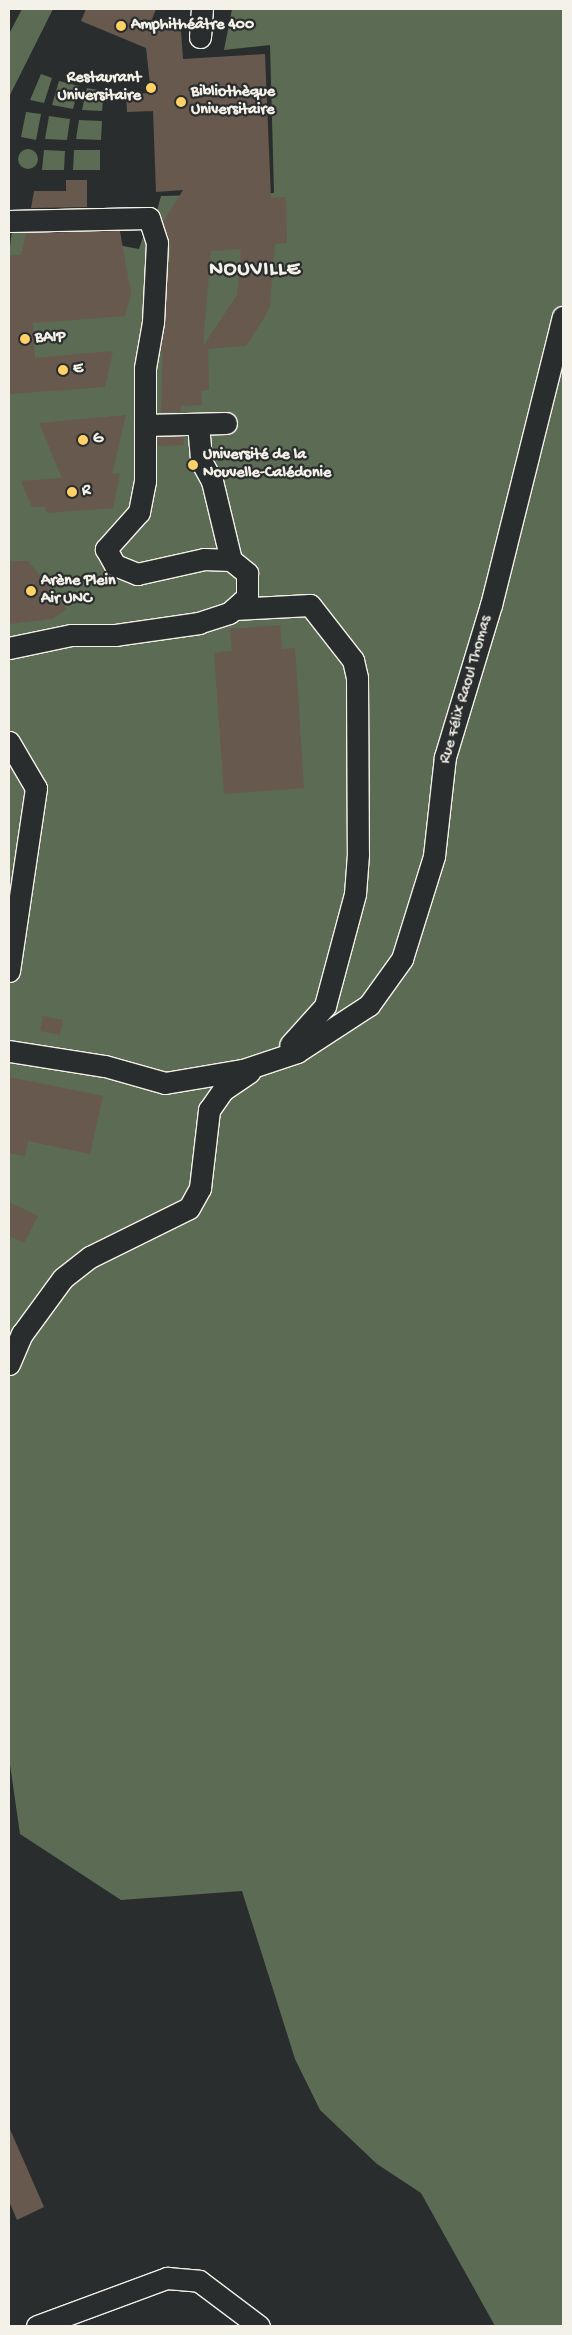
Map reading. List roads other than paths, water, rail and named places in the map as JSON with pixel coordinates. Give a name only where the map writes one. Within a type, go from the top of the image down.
[{"type":"street","points":[[200,37],[202,9]]},
{"type":"street","points":[[9,221],[149,218],[157,243],[153,322],[145,368],[145,481],[139,512],[106,549],[115,565],[136,574],[204,559],[231,560],[247,573],[247,597],[234,609]]},
{"type":"street","name":"Rue Félix Raoul Thomas","points":[[9,1051],[105,1066],[164,1083],[266,1064],[297,1052],[369,1004],[402,959],[434,856],[445,757],[491,605],[563,317]]},
{"type":"street","points":[[198,424],[201,461],[212,481],[231,560]]},
{"type":"street","points":[[145,425],[226,424]]},
{"type":"street","points":[[9,648],[71,635],[116,635],[199,623],[234,609],[310,605],[353,660],[358,693],[355,894],[325,1006],[305,1032],[266,1064],[223,1090],[208,1110],[200,1188],[189,1208],[90,1257],[64,1278],[22,1334],[9,1364]]},
{"type":"street","points":[[9,742],[36,788],[9,972]]},
{"type":"street","points":[[37,2326],[167,2278],[200,2281],[259,2326]]},
{"type":"place","name":"Amphithéâtre 400","points":[[121,26]]},
{"type":"place","name":"Restaurant Universitaire","points":[[151,88]]},
{"type":"place","name":"Bibliothèque Universitaire","points":[[181,102]]},
{"type":"place","name":"BAIP","points":[[25,339]]},
{"type":"place","name":"E","points":[[63,370]]},
{"type":"place","name":"G","points":[[83,440]]},
{"type":"place","name":"Université de la Nouvelle-Calédonie","points":[[193,465]]},
{"type":"place","name":"R","points":[[72,492]]},
{"type":"place","name":"Arène Plein Air UNC","points":[[31,591]]},
{"type":"district","name":"NOUVILLE","points":[[255,271]]}]
